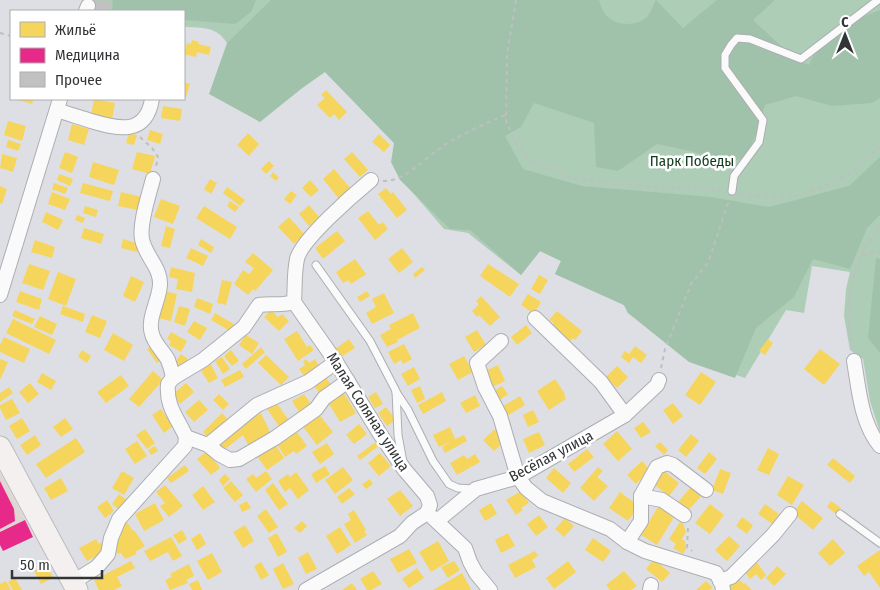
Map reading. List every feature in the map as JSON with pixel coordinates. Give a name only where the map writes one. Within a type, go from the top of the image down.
[{"type":"main road","points":[[0,448],[75,586]]},
{"type":"street","points":[[0,295],[58,105],[116,128],[130,128],[140,122],[148,113],[152,100]]},
{"type":"street","points":[[153,179],[142,225],[141,238],[145,250],[157,268],[160,283],[158,300],[150,326],[152,336],[168,360],[173,378]]},
{"type":"street","points":[[75,586],[97,567],[108,554],[111,538],[119,519],[185,446],[186,437],[173,414],[167,395],[168,384],[173,378],[203,360],[244,327],[259,305],[294,302],[297,258],[301,249],[330,217],[370,180]]},
{"type":"street","name":"Малая Соляная улица","points":[[294,302],[336,362],[380,434],[404,469],[427,496],[432,517]]},
{"type":"street","points":[[535,318],[601,382],[625,415]]},
{"type":"street","points":[[501,341],[477,363],[485,387],[500,416],[518,478],[526,488],[542,500],[610,529],[627,542],[645,551],[716,573],[722,585],[773,535],[790,514]]},
{"type":"street","points":[[854,361],[864,414],[874,438],[880,446]]},
{"type":"street","points":[[208,445],[257,405],[308,382],[336,362]]},
{"type":"street","name":"Весёлая улица","points":[[306,590],[400,536],[412,523],[432,517],[476,489],[518,478],[625,415],[657,385],[659,380]]},
{"type":"street","points":[[186,437],[208,445],[230,460],[239,459],[275,438],[316,409],[324,398],[348,381]]},
{"type":"street","points":[[627,542],[641,521],[641,496],[657,468],[667,463],[673,465],[706,490]]},
{"type":"street","points":[[641,496],[662,500],[684,515]]},
{"type":"street","points":[[432,517],[445,527],[465,548],[476,573],[490,590]]},
{"type":"lane","points":[[732,191],[734,176],[759,142],[763,120],[725,68],[725,55],[731,45],[737,38],[750,39],[801,59],[878,0]]},
{"type":"lane","points":[[316,265],[370,341],[396,392],[408,410],[433,461],[449,484],[458,488],[476,489]]},
{"type":"lane","points":[[396,392],[398,435],[404,469]]},
{"type":"lane","points":[[840,514],[880,543]]},
{"type":"path","points":[[516,0],[506,55],[506,122],[516,142],[530,161],[569,177],[613,184],[732,191],[773,198],[796,196],[828,185],[855,170],[880,146]]},
{"type":"path","points":[[370,180],[392,181],[402,177],[443,146],[478,127],[506,115]]},
{"type":"path","points":[[123,128],[138,134],[158,157],[153,179]]},
{"type":"path","points":[[659,380],[665,349],[691,284],[708,263],[732,191]]},
{"type":"path","points":[[854,361],[848,316],[852,277],[880,225]]},
{"type":"path","points":[[863,255],[880,252]]},
{"type":"path","points":[[684,515],[688,529],[687,548],[692,551],[692,566]]},
{"type":"shaded area","points":[[0,473],[25,520],[0,532]]},
{"type":"green space","name":"Парк Победы","points":[[89,0],[880,0],[880,432],[870,401],[863,359],[850,350],[844,316],[846,289],[850,272],[812,266],[804,313],[786,310],[745,378],[702,363],[628,313],[624,305],[555,274],[561,261],[540,251],[521,275],[468,233],[444,229],[407,186],[394,143],[325,72],[302,52],[227,43],[218,33],[209,29],[185,27],[185,10],[90,10]]},
{"type":"green space","points":[[111,0],[256,0],[251,12],[235,24],[185,20],[185,10],[112,10],[113,1]]},
{"type":"green space","name":"Парк Победы","points":[[271,0],[599,0],[602,10],[609,18],[613,21],[628,24],[638,22],[647,17],[656,0],[683,28],[717,0],[775,0],[753,20],[796,60],[809,65],[816,50],[845,24],[880,10],[880,98],[872,103],[832,106],[796,96],[765,105],[757,133],[745,157],[729,163],[690,151],[657,144],[618,171],[596,167],[594,123],[534,103],[521,127],[505,136],[523,169],[582,186],[711,197],[769,207],[849,186],[880,157],[880,215],[867,228],[850,269],[813,259],[794,297],[756,328],[735,378],[689,362],[628,313],[624,305],[555,274],[561,261],[540,251],[521,275],[470,230],[450,229],[400,180],[391,162],[394,143],[325,72],[260,122],[209,94],[227,43]]},
{"type":"green space","points":[[876,258],[880,259],[880,353],[868,338]]},
{"type":"building: Жильё","points":[[192,40],[199,42],[198,44],[211,47],[209,55],[197,52],[196,57],[185,54],[187,43],[191,44]]},
{"type":"building: Жильё","points":[[185,82],[190,84],[185,97]]},
{"type":"building: Жильё","points":[[326,90],[347,112],[339,120],[334,114],[330,118],[317,105],[325,98],[321,95]]},
{"type":"building: Жильё","points":[[18,100],[34,100],[32,104]]},
{"type":"building: Жильё","points":[[94,100],[115,103],[112,120],[91,116]]},
{"type":"building: Жильё","points":[[163,106],[182,109],[180,121],[161,118]]},
{"type":"building: Жильё","points":[[8,121],[26,126],[22,141],[4,135]]},
{"type":"building: Жильё","points":[[72,124],[89,129],[84,145],[68,140]]},
{"type":"building: Жильё","points":[[150,130],[163,134],[160,144],[147,140]]},
{"type":"building: Жильё","points":[[129,133],[137,135],[134,145],[126,143]]},
{"type":"building: Жильё","points":[[248,133],[259,144],[249,156],[237,145]]},
{"type":"building: Жильё","points":[[379,134],[390,145],[384,152],[372,142]]},
{"type":"building: Жильё","points":[[8,140],[21,144],[18,151],[6,147]]},
{"type":"building: Жильё","points":[[65,152],[78,157],[72,173],[59,168]]},
{"type":"building: Жильё","points":[[137,152],[155,156],[150,174],[132,169]]},
{"type":"building: Жильё","points":[[352,152],[368,170],[360,177],[344,159]]},
{"type":"building: Жильё","points":[[2,154],[17,158],[13,172],[0,168]]},
{"type":"building: Жильё","points":[[269,161],[274,166],[266,174],[261,169]]},
{"type":"building: Жильё","points":[[93,162],[119,170],[114,185],[89,177]]},
{"type":"building: Жильё","points":[[334,169],[351,189],[339,199],[323,179]]},
{"type":"building: Жильё","points":[[273,172],[279,178],[276,181],[270,176]]},
{"type":"building: Жильё","points":[[59,174],[73,179],[70,186],[57,180]]},
{"type":"building: Жильё","points":[[210,179],[217,183],[211,194],[204,189]]},
{"type":"building: Жильё","points":[[310,180],[319,190],[311,197],[302,188]]},
{"type":"building: Жильё","points":[[54,183],[68,188],[65,194],[52,189]]},
{"type":"building: Жильё","points":[[83,183],[113,191],[110,201],[80,193]]},
{"type":"building: Жильё","points":[[0,186],[7,189],[2,204],[0,203]]},
{"type":"building: Жильё","points":[[227,187],[245,200],[240,206],[223,193]]},
{"type":"building: Жильё","points":[[386,188],[391,194],[393,192],[407,210],[397,218],[378,194]]},
{"type":"building: Жильё","points":[[291,191],[297,195],[290,204],[284,199]]},
{"type":"building: Жильё","points":[[52,192],[70,199],[65,210],[48,204]]},
{"type":"building: Жильё","points":[[121,192],[146,198],[143,211],[118,206]]},
{"type":"building: Жильё","points":[[161,199],[180,206],[173,224],[154,217]]},
{"type":"building: Жильё","points":[[230,201],[239,207],[235,212],[227,206]]},
{"type":"building: Жильё","points":[[309,205],[319,217],[309,226],[299,214]]},
{"type":"building: Жильё","points":[[85,206],[98,210],[96,217],[83,213]]},
{"type":"building: Жильё","points":[[204,206],[237,227],[230,239],[196,218]]},
{"type":"building: Жильё","points":[[368,211],[379,225],[383,222],[388,229],[375,240],[358,218]]},
{"type":"building: Жильё","points":[[46,212],[63,220],[58,230],[42,222]]},
{"type":"building: Жильё","points":[[77,215],[85,218],[83,223],[75,220]]},
{"type":"building: Жильё","points":[[289,217],[304,234],[294,244],[278,227]]},
{"type":"building: Жильё","points":[[166,226],[175,229],[170,248],[161,246]]},
{"type":"building: Жильё","points":[[84,228],[104,234],[101,244],[81,238]]},
{"type":"building: Жильё","points":[[337,231],[345,241],[323,259],[315,248]]},
{"type":"building: Жильё","points":[[123,239],[139,244],[137,252],[121,248]]},
{"type":"building: Жильё","points":[[201,239],[214,247],[211,253],[198,245]]},
{"type":"building: Жильё","points":[[35,240],[55,247],[52,258],[31,252]]},
{"type":"building: Жильё","points":[[191,248],[208,256],[203,266],[186,258]]},
{"type":"building: Жильё","points":[[402,248],[413,262],[399,273],[388,259]]},
{"type":"building: Жильё","points":[[253,253],[273,270],[255,291],[253,289],[248,295],[234,284],[243,270],[249,274],[254,268],[245,262]]},
{"type":"building: Жильё","points":[[355,259],[366,274],[351,284],[348,280],[343,283],[336,272]]},
{"type":"building: Жильё","points":[[29,264],[50,271],[43,290],[22,283]]},
{"type":"building: Жильё","points":[[488,264],[519,284],[510,297],[480,276]]},
{"type":"building: Жильё","points":[[171,267],[195,273],[192,292],[176,289],[178,279],[169,277]]},
{"type":"building: Жильё","points":[[422,267],[425,270],[415,278],[413,274]]},
{"type":"building: Жильё","points":[[58,272],[76,279],[66,306],[48,299]]},
{"type":"building: Жильё","points":[[539,275],[548,280],[540,294],[531,289]]},
{"type":"building: Жильё","points":[[131,276],[144,282],[135,302],[123,296]]},
{"type":"building: Жильё","points":[[222,280],[232,282],[226,305],[217,303]]},
{"type":"building: Жильё","points":[[20,291],[42,299],[39,310],[16,302]]},
{"type":"building: Жильё","points":[[164,291],[177,294],[171,321],[158,318]]},
{"type":"building: Жильё","points":[[367,291],[370,296],[360,302],[357,297]]},
{"type":"building: Жильё","points":[[384,293],[394,313],[372,324],[366,313],[376,307],[372,299]]},
{"type":"building: Жильё","points":[[528,294],[541,302],[534,314],[521,305]]},
{"type":"building: Жильё","points":[[481,296],[500,317],[490,326],[472,311],[479,304],[476,301]]},
{"type":"building: Жильё","points":[[197,298],[213,304],[210,314],[194,307]]},
{"type":"building: Жильё","points":[[63,306],[85,314],[83,322],[60,314]]},
{"type":"building: Жильё","points":[[179,306],[190,309],[185,326],[174,322]]},
{"type":"building: Жильё","points":[[15,310],[35,319],[32,324],[12,316]]},
{"type":"building: Жильё","points":[[271,310],[278,317],[282,314],[289,321],[279,331],[264,317]]},
{"type":"building: Жильё","points":[[557,311],[582,331],[575,340],[573,338],[569,342],[551,327],[554,323],[549,320]]},
{"type":"building: Жильё","points":[[215,313],[234,324],[230,331],[211,320]]},
{"type":"building: Жильё","points":[[413,313],[420,328],[387,347],[380,335],[391,329],[389,325]]},
{"type":"building: Жильё","points":[[92,315],[107,321],[100,338],[85,332]]},
{"type":"building: Жильё","points":[[40,316],[57,324],[52,335],[34,327]]},
{"type":"building: Жильё","points":[[13,319],[56,340],[49,354],[6,333]]},
{"type":"building: Жильё","points":[[194,321],[207,328],[200,340],[187,332]]},
{"type":"building: Жильё","points":[[526,325],[532,333],[517,345],[511,337]]},
{"type":"building: Жильё","points":[[477,330],[486,345],[474,352],[465,337]]},
{"type":"building: Жильё","points":[[297,331],[307,347],[310,345],[314,350],[298,361],[284,339]]},
{"type":"building: Жильё","points":[[171,332],[187,341],[181,352],[169,345],[171,341],[167,339]]},
{"type":"building: Жильё","points":[[113,333],[133,345],[124,361],[104,350]]},
{"type":"building: Жильё","points":[[246,335],[259,343],[252,354],[239,345]]},
{"type":"building: Жильё","points":[[4,337],[30,349],[24,363],[0,352],[0,345]]},
{"type":"building: Жильё","points":[[349,339],[355,348],[341,357],[335,349]]},
{"type":"building: Жильё","points":[[768,339],[773,343],[765,355],[759,351]]},
{"type":"building: Жильё","points":[[404,344],[412,359],[403,364],[401,360],[394,364],[388,352]]},
{"type":"building: Жильё","points":[[152,346],[161,360],[157,363],[147,349]]},
{"type":"building: Жильё","points":[[635,346],[647,355],[641,363],[633,357],[629,363],[621,357],[625,351],[629,354]]},
{"type":"building: Жильё","points":[[261,347],[265,352],[246,369],[242,364]]},
{"type":"building: Жильё","points":[[820,349],[840,364],[824,385],[804,369]]},
{"type":"building: Жильё","points":[[82,350],[91,356],[87,363],[78,357]]},
{"type":"building: Жильё","points":[[231,350],[239,361],[232,366],[224,356]]},
{"type":"building: Жильё","points":[[181,354],[188,359],[181,369],[174,364]]},
{"type":"building: Жильё","points":[[266,355],[289,377],[281,385],[258,363]]},
{"type":"building: Жильё","points":[[464,356],[473,372],[458,380],[449,364]]},
{"type":"building: Жильё","points":[[222,357],[230,369],[223,374],[215,361]]},
{"type":"building: Жильё","points":[[0,359],[8,362],[0,380]]},
{"type":"building: Жильё","points":[[306,359],[309,363],[315,359],[320,367],[305,377],[299,369],[305,365],[303,362]]},
{"type":"building: Жильё","points":[[210,363],[218,378],[209,383],[200,369]]},
{"type":"building: Жильё","points":[[498,365],[505,381],[490,388],[483,372]]},
{"type":"building: Жильё","points":[[617,366],[628,377],[617,388],[606,377]]},
{"type":"building: Жильё","points":[[414,367],[420,379],[408,386],[401,374]]},
{"type":"building: Жильё","points":[[240,370],[244,377],[225,387],[221,380]]},
{"type":"building: Жильё","points":[[153,371],[163,380],[139,407],[129,399]]},
{"type":"building: Жильё","points":[[701,372],[716,382],[700,405],[685,395]]},
{"type":"building: Жильё","points":[[42,373],[56,381],[51,390],[37,382]]},
{"type":"building: Жильё","points":[[121,375],[129,386],[106,403],[97,392]]},
{"type":"building: Жильё","points":[[324,375],[333,387],[322,396],[312,384]]},
{"type":"building: Жильё","points":[[555,379],[565,394],[566,399],[549,410],[537,391]]},
{"type":"building: Жильё","points":[[30,383],[39,394],[28,403],[19,392]]},
{"type":"building: Жильё","points":[[186,383],[194,392],[180,404],[172,395]]},
{"type":"building: Жильё","points":[[420,386],[425,399],[417,403],[411,390]]},
{"type":"building: Жильё","points":[[502,386],[508,394],[497,402],[491,393]]},
{"type":"building: Жильё","points":[[9,387],[13,393],[0,402],[0,393]]},
{"type":"building: Жильё","points":[[342,390],[356,413],[340,422],[326,399]]},
{"type":"building: Жильё","points":[[376,392],[383,404],[375,408],[368,397]]},
{"type":"building: Жильё","points":[[442,392],[446,401],[423,414],[418,405]]},
{"type":"building: Жильё","points":[[219,394],[229,404],[223,410],[213,400]]},
{"type":"building: Жильё","points":[[304,394],[313,407],[301,415],[292,401]]},
{"type":"building: Жильё","points":[[475,395],[480,406],[466,413],[460,403]]},
{"type":"building: Жильё","points":[[520,396],[525,405],[505,417],[500,408]]},
{"type":"building: Жильё","points":[[12,399],[20,413],[6,420],[0,405]]},
{"type":"building: Жильё","points":[[199,400],[208,410],[194,422],[185,412]]},
{"type":"building: Жильё","points":[[276,402],[290,422],[281,429],[267,409]]},
{"type":"building: Жильё","points":[[673,403],[683,416],[673,424],[663,410]]},
{"type":"building: Жильё","points":[[386,407],[396,420],[387,426],[378,413]]},
{"type":"building: Жильё","points":[[161,409],[173,426],[164,433],[152,415]]},
{"type":"building: Жильё","points":[[533,410],[539,422],[528,427],[523,415]]},
{"type":"building: Жильё","points":[[317,412],[333,432],[317,445],[301,424]]},
{"type":"building: Жильё","points":[[222,413],[228,420],[209,438],[203,432]]},
{"type":"building: Жильё","points":[[261,413],[271,434],[248,445],[243,435],[224,450],[217,442],[238,425]]},
{"type":"building: Жильё","points":[[22,418],[30,431],[17,439],[9,426]]},
{"type":"building: Жильё","points":[[65,418],[73,429],[61,437],[53,427]]},
{"type":"building: Жильё","points":[[643,422],[651,432],[641,438],[634,428]]},
{"type":"building: Жильё","points":[[359,424],[367,434],[354,444],[346,435]]},
{"type":"building: Жильё","points":[[450,427],[455,439],[464,435],[467,441],[445,453],[442,447],[450,442],[439,447],[433,435]]},
{"type":"building: Жильё","points":[[496,428],[506,440],[494,451],[483,440]]},
{"type":"building: Жильё","points":[[145,429],[155,443],[147,449],[136,435]]},
{"type":"building: Жильё","points":[[617,431],[632,449],[618,461],[603,444]]},
{"type":"building: Жильё","points":[[297,432],[307,446],[296,454],[294,451],[285,457],[277,444]]},
{"type":"building: Жильё","points":[[539,432],[545,445],[529,453],[523,439]]},
{"type":"building: Жильё","points":[[691,434],[699,441],[686,457],[678,450]]},
{"type":"building: Жильё","points":[[35,435],[41,445],[27,455],[20,445]]},
{"type":"building: Жильё","points":[[76,438],[85,452],[46,478],[36,464]]},
{"type":"building: Жильё","points":[[137,441],[147,456],[135,464],[125,449]]},
{"type":"building: Жильё","points":[[377,441],[380,445],[360,460],[357,456]]},
{"type":"building: Жильё","points":[[660,442],[668,450],[664,455],[655,446]]},
{"type":"building: Жильё","points":[[327,443],[334,454],[320,464],[312,452]]},
{"type":"building: Жильё","points":[[275,444],[284,458],[267,470],[257,456],[269,448],[275,456],[269,447]]},
{"type":"building: Жильё","points":[[155,446],[158,451],[151,455],[148,450]]},
{"type":"building: Жильё","points":[[768,448],[779,454],[769,475],[757,470]]},
{"type":"building: Жильё","points":[[587,449],[594,457],[574,472],[568,464]]},
{"type":"building: Жильё","points":[[207,451],[220,468],[211,475],[197,459]]},
{"type":"building: Жильё","points":[[709,452],[717,459],[705,474],[697,468]]},
{"type":"building: Жильё","points":[[380,453],[391,466],[379,476],[368,463]]},
{"type":"building: Жильё","points":[[475,454],[480,462],[457,475],[450,463],[464,455],[467,459]]},
{"type":"building: Жильё","points":[[833,458],[855,476],[850,483],[827,465]]},
{"type":"building: Жильё","points":[[642,461],[650,470],[636,484],[627,475]]},
{"type":"building: Жильё","points":[[185,465],[189,471],[171,483],[167,478]]},
{"type":"building: Жильё","points":[[325,466],[330,474],[316,483],[311,474]]},
{"type":"building: Жильё","points":[[343,467],[353,480],[335,494],[325,480]]},
{"type":"building: Жильё","points":[[598,467],[603,471],[597,477],[608,486],[594,501],[580,488]]},
{"type":"building: Жильё","points":[[554,468],[571,483],[563,493],[546,478]]},
{"type":"building: Жильё","points":[[720,469],[731,473],[723,494],[712,490]]},
{"type":"building: Жильё","points":[[663,470],[679,483],[669,496],[652,483]]},
{"type":"building: Жильё","points":[[122,471],[134,478],[124,495],[112,488]]},
{"type":"building: Жильё","points":[[266,471],[272,479],[256,492],[246,479],[253,474],[256,478]]},
{"type":"building: Жильё","points":[[296,472],[309,490],[298,499],[290,488],[285,492],[278,481],[288,474],[290,477]]},
{"type":"building: Жильё","points":[[225,474],[230,479],[223,486],[219,480]]},
{"type":"building: Жильё","points":[[788,476],[804,485],[792,505],[777,495]]},
{"type":"building: Жильё","points":[[61,478],[68,491],[51,500],[44,488]]},
{"type":"building: Жильё","points":[[370,479],[373,484],[366,489],[362,484]]},
{"type":"building: Жильё","points":[[231,481],[243,495],[235,502],[223,488]]},
{"type":"building: Жильё","points":[[273,483],[288,504],[279,510],[265,490]]},
{"type":"building: Жильё","points":[[165,485],[183,506],[169,517],[160,506],[165,503],[156,492]]},
{"type":"building: Жильё","points":[[203,486],[215,502],[203,510],[192,495]]},
{"type":"building: Жильё","points":[[691,487],[701,496],[687,512],[677,503]]},
{"type":"building: Жильё","points":[[349,488],[355,494],[342,504],[337,497]]},
{"type":"building: Жильё","points":[[400,490],[413,506],[400,516],[387,499]]},
{"type":"building: Жильё","points":[[521,491],[529,503],[521,508],[523,510],[516,515],[506,500]]},
{"type":"building: Жильё","points":[[620,492],[639,506],[628,521],[609,508]]},
{"type":"building: Жильё","points":[[119,494],[127,500],[120,510],[112,504]]},
{"type":"building: Жильё","points":[[107,500],[114,511],[105,518],[97,507]]},
{"type":"building: Жильё","points":[[247,501],[251,508],[242,512],[239,505]]},
{"type":"building: Жильё","points":[[802,501],[823,518],[813,530],[793,513]]},
{"type":"building: Жильё","points":[[831,501],[841,508],[836,514],[827,507]]},
{"type":"building: Жильё","points":[[661,502],[677,512],[657,545],[641,535]]},
{"type":"building: Жильё","points":[[155,503],[164,520],[144,531],[135,514]]},
{"type":"building: Жильё","points":[[491,503],[497,514],[485,521],[479,510]]},
{"type":"building: Жильё","points":[[710,504],[724,515],[710,534],[695,523]]},
{"type":"building: Жильё","points":[[765,504],[779,514],[772,524],[758,514]]},
{"type":"building: Жильё","points":[[266,509],[278,527],[269,533],[257,516]]},
{"type":"building: Жильё","points":[[354,510],[367,535],[355,543],[344,524],[351,520],[348,514]]},
{"type":"building: Жильё","points":[[539,515],[548,527],[536,536],[527,524]]},
{"type":"building: Жильё","points":[[742,517],[753,525],[747,534],[736,526]]},
{"type":"building: Жильё","points":[[565,518],[574,526],[564,537],[555,529]]},
{"type":"building: Жильё","points":[[302,521],[307,526],[300,533],[294,528]]},
{"type":"building: Жильё","points":[[127,522],[145,546],[135,552],[137,554],[125,559],[121,553],[115,554],[115,541],[120,528]]},
{"type":"building: Жильё","points":[[680,522],[683,523],[686,532],[682,539],[685,541],[686,549],[683,554],[673,548],[676,544],[669,539]]},
{"type":"building: Жильё","points":[[245,525],[254,541],[243,548],[233,532]]},
{"type":"building: Жильё","points":[[340,527],[351,545],[337,554],[326,536]]},
{"type":"building: Жильё","points":[[182,530],[187,539],[179,544],[173,535]]},
{"type":"building: Жильё","points":[[200,533],[206,544],[197,550],[191,539]]},
{"type":"building: Жильё","points":[[277,533],[287,552],[278,557],[268,538]]},
{"type":"building: Жильё","points":[[508,533],[515,546],[501,553],[495,540]]},
{"type":"building: Жильё","points":[[729,536],[740,546],[727,561],[715,550]]},
{"type":"building: Жильё","points":[[171,537],[182,556],[173,561],[168,552],[150,561],[144,551]]},
{"type":"building: Жильё","points":[[593,538],[611,551],[603,562],[585,550]]},
{"type":"building: Жильё","points":[[96,539],[99,544],[101,542],[106,551],[87,561],[79,548]]},
{"type":"building: Жильё","points":[[833,539],[845,553],[830,566],[818,553]]},
{"type":"building: Жильё","points":[[438,541],[449,561],[431,572],[419,552]]},
{"type":"building: Жильё","points":[[409,549],[417,563],[398,573],[390,559]]},
{"type":"building: Жильё","points":[[880,550],[880,588],[869,572],[864,576],[857,566]]},
{"type":"building: Жильё","points":[[535,551],[538,556],[532,560],[536,567],[515,578],[508,565]]},
{"type":"building: Жильё","points":[[308,552],[317,569],[306,574],[298,558]]},
{"type":"building: Жильё","points":[[212,553],[222,572],[208,580],[197,561]]},
{"type":"building: Жильё","points":[[654,559],[670,573],[662,582],[646,569]]},
{"type":"building: Жильё","points":[[131,561],[135,568],[117,577],[122,586],[114,590],[99,590],[94,580]]},
{"type":"building: Жильё","points":[[454,561],[460,570],[448,578],[441,567]]},
{"type":"building: Жильё","points":[[568,561],[576,572],[554,589],[546,578]]},
{"type":"building: Жильё","points":[[756,561],[766,575],[761,580],[756,574],[750,579],[744,571]]},
{"type":"building: Жильё","points":[[261,562],[269,575],[261,580],[254,566]]},
{"type":"building: Жильё","points":[[283,563],[294,584],[283,589],[273,569]]},
{"type":"building: Жильё","points":[[189,564],[194,576],[186,580],[188,583],[170,590],[165,580],[172,577],[170,574]]},
{"type":"building: Жильё","points":[[47,565],[53,578],[41,584],[34,571]]},
{"type":"building: Жильё","points":[[777,566],[786,574],[774,586],[766,578]]},
{"type":"building: Жильё","points":[[417,568],[424,578],[409,588],[402,579]]},
{"type":"building: Жильё","points":[[373,571],[382,584],[367,590],[360,579]]},
{"type":"building: Жильё","points":[[624,571],[637,586],[631,590],[610,590],[606,585]]},
{"type":"building: Жильё","points":[[462,573],[470,590],[433,590]]},
{"type":"building: Жильё","points":[[735,576],[752,590],[730,590],[725,586]]},
{"type":"building: Жильё","points":[[15,578],[22,590],[13,590],[8,582]]},
{"type":"building: Жильё","points":[[198,580],[202,590],[192,590],[189,584]]},
{"type":"building: Жильё","points":[[6,581],[11,590],[0,590],[0,584]]},
{"type":"building: Жильё","points":[[706,581],[713,588],[710,590],[696,590]]},
{"type":"building: Жильё","points":[[352,583],[357,590],[342,590]]},
{"type":"building: Медицина","points":[[0,481],[14,509],[15,521],[0,529]]},
{"type":"building: Медицина","points":[[25,520],[33,537],[3,551],[0,545],[0,532]]},
{"type":"building: Прочее","points":[[97,0],[111,2],[109,10],[95,10]]}]
